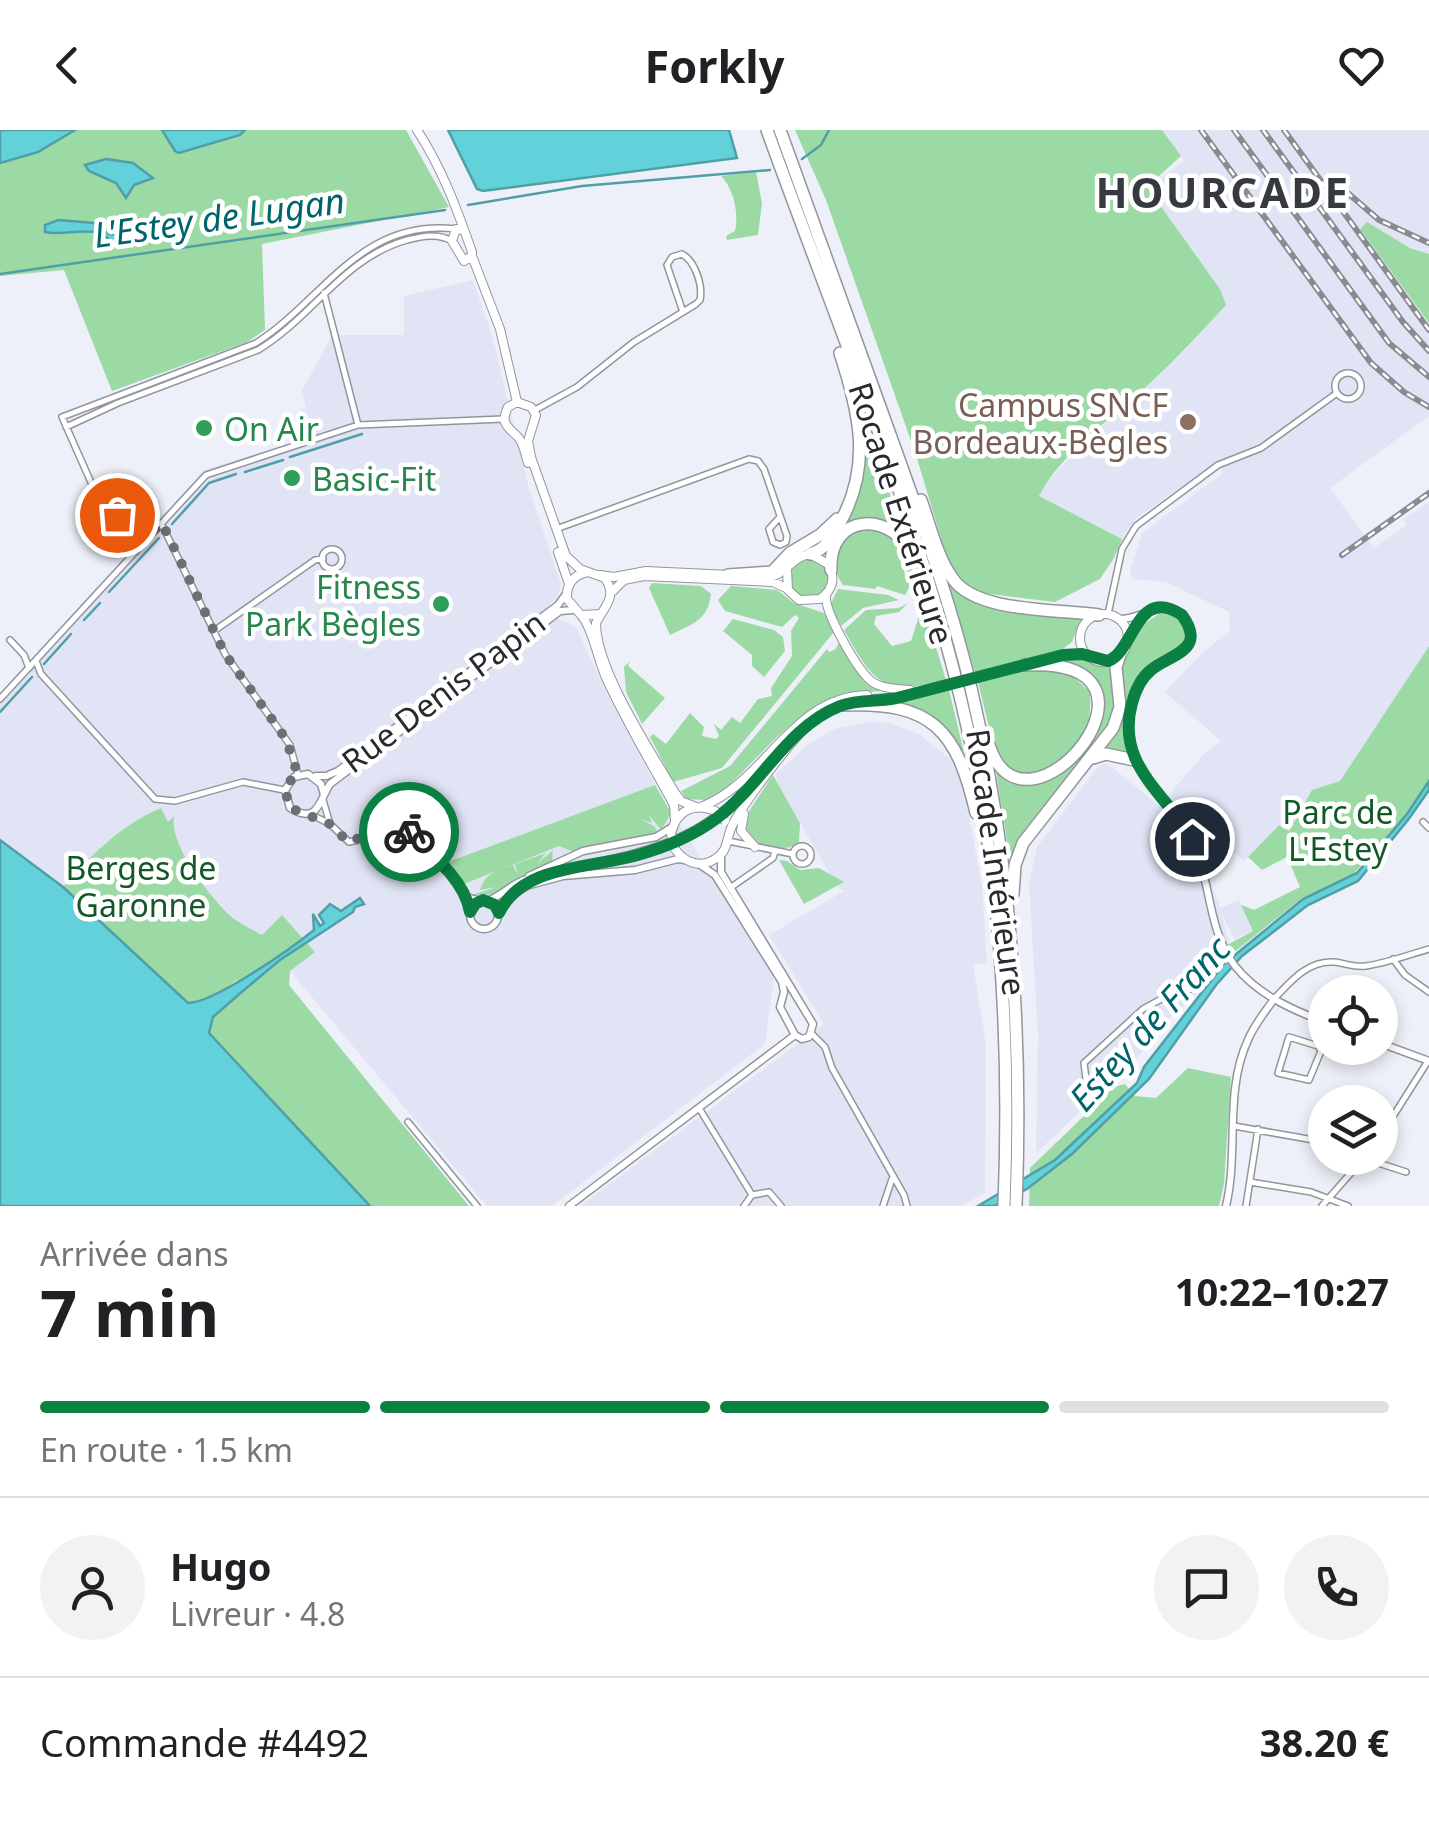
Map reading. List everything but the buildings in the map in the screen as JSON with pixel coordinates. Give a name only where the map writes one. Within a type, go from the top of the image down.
[{"type":"highway","name":"Rocade Extérieure","points":[[767,130],[922,565],[966,724],[1005,929]]},
{"type":"highway","name":"Rocade Intérieure","points":[[780,130],[943,590],[970,684],[999,828],[1018,1044],[1011,1180],[1016,1205]]},
{"type":"highway","points":[[807,238],[810,264],[859,418],[862,450],[854,490],[831,540],[810,554]]},
{"type":"highway","points":[[853,332],[889,414],[948,572],[958,586],[987,602],[1103,615]]},
{"type":"highway","points":[[728,574],[775,570],[790,553],[828,529],[854,490]]},
{"type":"highway","points":[[832,570],[832,549],[847,530],[880,524],[902,537],[916,564],[966,724]]},
{"type":"highway","points":[[943,590],[964,642],[993,756],[1012,774],[1036,779],[1059,770],[1082,749],[1098,707],[1092,685],[1080,672],[1055,664],[1025,665]]},
{"type":"highway","points":[[1005,929],[1015,866],[1023,843],[1110,734],[1121,698],[1116,667],[1120,655]]},
{"type":"highway","points":[[843,705],[885,704],[903,708],[932,724],[955,748],[970,784],[1005,929]]},
{"type":"highway","points":[[1085,764],[1102,754],[1134,760]]},
{"type":"highway","points":[[1004,1206],[1011,1180]]},
{"type":"main road","points":[[417,130],[459,213],[468,258],[481,276],[500,329],[517,402]]},
{"type":"main road","points":[[460,229],[452,241],[458,256],[468,258]]},
{"type":"main road","points":[[588,572],[566,556],[555,530],[528,441],[536,420],[534,411],[517,402],[508,407],[506,428],[522,443],[577,613],[588,624],[595,653],[614,696],[674,805],[675,849],[685,860],[698,864],[711,862],[722,854],[735,821],[803,725],[843,705],[909,694],[1063,655],[1108,661],[1120,655],[1128,636],[1118,619],[1103,615],[1086,622],[1080,636],[1063,655]]},
{"type":"main road","points":[[514,434],[532,429]]},
{"type":"main road","points":[[568,588],[577,575],[588,572],[614,577],[646,571],[772,578],[796,558],[810,554],[823,559],[832,570],[832,586],[826,595],[806,602],[774,582],[644,576],[620,581],[596,624],[596,637],[618,691],[678,797],[715,811],[725,821],[729,838]]},
{"type":"main road","points":[[787,569],[788,590]]},
{"type":"main road","points":[[600,574],[611,596]]},
{"type":"main road","points":[[826,595],[829,613],[872,682],[903,690],[935,688]]},
{"type":"main road","points":[[577,613],[601,613]]},
{"type":"main road","points":[[1080,636],[1088,656]]},
{"type":"main road","points":[[673,827],[683,812],[728,790],[822,707],[844,698],[909,694]]},
{"type":"main road","points":[[756,847],[742,835],[740,824],[763,782]]},
{"type":"street","points":[[306,304],[337,270],[375,249],[412,232],[439,227],[460,229]]},
{"type":"street","points":[[144,541],[96,496],[62,417],[117,400],[256,343],[375,249],[434,235],[452,241]]},
{"type":"street","points":[[534,411],[577,386],[634,342],[683,312],[700,300],[702,294],[692,262],[682,254],[672,257],[668,268],[683,312]]},
{"type":"street","points":[[323,293],[358,426]]},
{"type":"street","points":[[1349,373],[1358,378],[1361,386],[1356,397],[1348,400],[1337,394],[1335,385],[1341,375],[1349,373]]},
{"type":"street","points":[[1103,615],[1122,549],[1144,518],[1218,466],[1261,448],[1337,394]]},
{"type":"street","points":[[66,426],[117,400]]},
{"type":"street","points":[[0,699],[199,480],[358,426],[504,419]]},
{"type":"street","points":[[555,530],[749,459],[762,464],[780,517],[787,540],[780,546],[773,542],[769,529],[780,517]]},
{"type":"street","points":[[161,523],[225,654],[286,739],[298,775]]},
{"type":"street","points":[[214,631],[315,560],[323,559]]},
{"type":"street","name":"Rue Denis Papin","points":[[313,776],[338,771],[558,606],[568,588]]},
{"type":"street","points":[[1118,619],[1130,620],[1162,608],[1176,611],[1187,621],[1190,636],[1185,650],[1153,668],[1136,690],[1129,720],[1134,760],[1142,777],[1192,839],[1216,929],[1235,966],[1274,1000],[1308,1015]]},
{"type":"street","name":"Rue Denis Papin","points":[[324,798],[330,784],[560,611],[577,613]]},
{"type":"street","points":[[1128,636],[1145,615]]},
{"type":"street","points":[[10,640],[24,655],[29,668]]},
{"type":"street","points":[[36,660],[41,674],[156,799],[175,801],[238,782],[285,790]]},
{"type":"street","points":[[470,912],[475,904],[546,874],[665,846],[702,828],[734,803],[803,725]]},
{"type":"street","points":[[330,824],[322,784],[313,776],[298,775],[290,781],[285,790],[290,808],[330,824],[348,842],[358,840],[389,817],[399,816],[424,834],[467,897],[473,924],[483,929],[494,925],[508,898],[524,883],[573,855],[656,837],[673,827]]},
{"type":"street","points":[[307,814],[317,809],[324,798]]},
{"type":"street","points":[[379,824],[400,822],[416,847],[447,871]]},
{"type":"street","points":[[1424,822],[1429,828]]},
{"type":"street","points":[[415,840],[424,834]]},
{"type":"street","points":[[729,838],[793,854]]},
{"type":"street","points":[[423,849],[430,842]]},
{"type":"street","points":[[730,888],[772,858],[775,851]]},
{"type":"street","points":[[722,854],[719,868],[813,1024],[812,1034]]},
{"type":"street","points":[[524,883],[685,860]]},
{"type":"street","points":[[698,864],[714,875],[784,985],[781,1011],[795,1034],[802,1039],[812,1034]]},
{"type":"street","points":[[467,897],[495,905],[499,913]]},
{"type":"street","points":[[1228,1206],[1240,1062],[1248,1040],[1274,1000],[1296,976],[1315,965],[1334,962],[1355,967],[1429,948]]},
{"type":"street","points":[[1087,1087],[1086,1060],[1143,1009],[1164,997],[1200,986],[1229,956]]},
{"type":"street","points":[[1392,960],[1429,992]]},
{"type":"street","points":[[782,1000],[797,998]]},
{"type":"street","points":[[568,1206],[795,1034]]},
{"type":"street","points":[[812,1034],[825,1047],[836,1076],[907,1206]]},
{"type":"street","points":[[1289,1037],[1318,1046],[1321,1051],[1309,1080],[1277,1071],[1289,1037]]},
{"type":"street","points":[[1398,1049],[1429,1060],[1398,1109]]},
{"type":"street","points":[[699,1108],[752,1195]]},
{"type":"street","points":[[408,1122],[477,1206]]},
{"type":"street","points":[[1236,1126],[1308,1139]]},
{"type":"street","points":[[1246,1206],[1258,1129]]},
{"type":"street","points":[[1398,1169],[1406,1172]]},
{"type":"street","points":[[1322,1206],[1349,1175]]},
{"type":"street","points":[[883,1206],[893,1176]]},
{"type":"street","points":[[1250,1182],[1311,1192],[1348,1206]]},
{"type":"street","points":[[744,1206],[752,1195],[768,1192],[782,1206]]},
{"type":"shaded area","points":[[1162,130],[1429,130],[1429,254],[1360,229],[1429,323],[1429,416],[1330,488],[1374,548],[1407,525],[1404,519],[1429,502],[1429,646],[1340,781],[1312,791],[1288,832],[1279,825],[1244,861],[1202,827],[1194,830],[1220,908],[1239,900],[1253,931],[1234,939],[1221,912],[1232,954],[1200,994],[1185,996],[1188,1003],[1164,1023],[1156,1039],[1036,1153],[1038,1036],[1029,883],[1037,847],[1098,766],[1107,763],[1159,806],[1204,754],[1221,741],[1165,692],[1201,654],[1230,631],[1229,612],[1166,582],[1132,579],[1130,571],[1142,533],[1223,473],[1216,462],[1134,520],[1122,539],[1039,496],[1045,484],[1085,442],[1152,381],[1220,289],[1147,187],[1184,161]]},
{"type":"shaded area","points":[[473,280],[493,338],[528,485],[561,584],[557,598],[549,605],[559,619],[576,627],[655,784],[774,978],[765,1044],[552,1206],[487,1206],[290,971],[314,951],[283,916],[263,936],[87,859],[63,887],[0,840],[0,693],[204,470],[307,438],[301,410],[306,408],[302,391],[332,335],[404,335],[404,296]]},
{"type":"shaded area","points":[[870,722],[889,723],[919,734],[949,758],[964,787],[982,888],[987,963],[973,964],[986,1045],[985,1193],[961,1206],[580,1206],[824,1024],[769,935],[844,891],[837,887],[776,774],[806,746],[834,729]]},
{"type":"green space","points":[[0,130],[406,130],[449,207],[262,244],[265,330],[247,342],[112,391],[64,270],[0,276]]},
{"type":"green space","points":[[795,130],[1162,130],[1181,156],[1147,187],[1220,289],[1226,305],[1159,375],[1060,465],[1039,496],[1122,539],[1100,579],[1055,602],[982,593],[964,582],[949,565],[916,455],[826,200]]},
{"type":"green space","points":[[756,172],[762,203],[758,235],[727,240],[726,236],[735,231],[736,210],[721,176]]},
{"type":"green space","points":[[1367,222],[1410,248],[1429,254],[1429,323],[1360,229]]},
{"type":"green space","points":[[870,436],[904,535],[884,523],[840,533],[861,474],[865,437]]},
{"type":"green space","points":[[872,527],[892,534],[909,558],[904,572],[910,586],[905,595],[877,586],[875,589],[843,585],[837,574],[834,564],[838,547],[852,535]]},
{"type":"green space","points":[[809,559],[823,565],[829,579],[823,593],[809,599],[795,593],[789,579],[795,565]]},
{"type":"green space","points":[[911,566],[946,680],[894,686],[872,673],[844,630],[866,610],[899,608],[908,603],[899,612],[876,616],[874,624],[892,646],[911,641],[920,613],[907,571]]},
{"type":"green space","points":[[945,571],[963,595],[989,607],[1082,618],[1072,642],[1060,651],[975,673]]},
{"type":"green space","points":[[652,583],[701,586],[711,594],[707,610],[698,620],[670,635],[649,588]]},
{"type":"green space","points":[[731,586],[777,590],[794,603],[824,613],[834,632],[722,768],[673,782],[650,737],[653,734],[666,744],[690,713],[704,727],[702,736],[716,739],[719,736],[714,724],[721,730],[732,717],[740,723],[758,699],[772,696],[771,688],[792,656],[791,631],[799,618],[795,615],[782,627],[725,611],[718,600]]},
{"type":"green space","points":[[838,589],[899,600],[863,608],[841,626],[830,605]]},
{"type":"green space","points":[[1159,614],[1181,622],[1182,646],[1149,666],[1134,684],[1126,707],[1127,754],[1098,753],[1114,721],[1121,668],[1135,630]]},
{"type":"green space","points":[[733,619],[774,630],[783,637],[785,651],[764,677],[752,666],[752,655],[723,631]]},
{"type":"green space","points":[[840,639],[862,677],[881,691],[853,694],[809,712],[774,740],[720,794],[706,800],[686,799],[681,791],[730,766],[827,649],[836,649]]},
{"type":"green space","name":"Parc de L'Estey","points":[[1429,646],[1429,780],[1406,814],[1350,878],[1302,898],[1232,954],[1227,945],[1253,931],[1241,905],[1254,910],[1300,887],[1287,857],[1262,870],[1248,857],[1279,825],[1289,831],[1312,790],[1340,781]]},
{"type":"green space","points":[[1079,658],[1104,667],[1115,664],[1116,717],[1011,866],[995,766],[1014,777],[1032,781],[1049,779],[1078,759],[1096,725],[1100,705],[1073,666],[1053,662]]},
{"type":"green space","points":[[630,661],[628,666],[665,698],[642,724],[626,692],[624,667]]},
{"type":"green space","points":[[1037,668],[1066,670],[1090,692],[1090,709],[1078,745],[1032,776],[1010,769],[993,744],[978,682]]},
{"type":"green space","points":[[949,690],[970,777],[955,746],[893,704]]},
{"type":"green space","points":[[773,775],[800,823],[799,842],[786,848],[765,845],[745,835],[743,820]]},
{"type":"green space","points":[[655,785],[668,808],[671,807],[671,814],[661,830],[649,815],[652,823],[640,819],[654,826],[659,834],[574,852],[559,846],[464,884],[448,862]]},
{"type":"green space","name":"Berges de Garonne","points":[[161,808],[168,822],[174,816],[174,828],[184,854],[228,914],[262,935],[282,915],[315,952],[290,971],[289,985],[469,1206],[370,1206],[209,1033],[213,1017],[244,990],[237,980],[216,996],[188,1003],[63,887],[108,842]]},
{"type":"green space","points":[[553,850],[552,861],[497,894],[472,895],[497,887],[480,890],[493,873],[513,865],[518,875],[515,864],[546,853],[537,864]]},
{"type":"green space","points":[[779,860],[800,870],[819,868],[844,882],[804,904]]},
{"type":"green space","points":[[1188,1068],[1231,1077],[1219,1206],[1029,1206],[1030,1168],[1114,1087],[1125,1084],[1135,1096],[1156,1098]]},
{"type":"water","points":[[0,130],[75,130],[38,152],[0,163]]},
{"type":"water","points":[[162,130],[245,130],[240,135],[179,153]]},
{"type":"water","points":[[448,130],[729,130],[737,158],[483,191],[477,189]]},
{"type":"water","points":[[106,159],[133,163],[153,178],[134,185],[126,198],[116,183],[89,171],[85,165]]},
{"type":"water","points":[[58,220],[94,223],[109,234],[142,233],[121,246],[92,232],[45,232],[45,225]]},
{"type":"water","points":[[1429,781],[1429,790],[1408,820],[1358,881],[1308,905],[1242,956],[1216,985],[1149,1079],[1072,1154],[1027,1189],[994,1206],[978,1206],[1055,1160],[1137,1083],[1144,1067],[1224,964],[1303,899],[1357,873],[1407,814]]},
{"type":"water","points":[[0,840],[63,887],[188,1003],[233,985],[289,949],[314,930],[313,914],[320,926],[324,923],[319,915],[330,904],[341,911],[360,898],[364,904],[280,960],[213,1017],[209,1033],[370,1206],[0,1206]]},
{"type":"waterway","name":"L'Estey de Lugan","points":[[802,159],[821,145],[829,130]]},
{"type":"waterway","name":"L'Estey de Lugan","points":[[468,205],[582,186],[770,170]]},
{"type":"waterway","name":"L'Estey de Lugan","points":[[0,274],[445,210]]},
{"type":"waterway","points":[[290,457],[362,434]]},
{"type":"waterway","points":[[245,472],[283,460]]},
{"type":"waterway","points":[[172,524],[209,483],[236,474]]},
{"type":"waterway","points":[[109,592],[159,538]]},
{"type":"waterway","points":[[84,620],[100,603]]},
{"type":"waterway","points":[[44,664],[71,634]]},
{"type":"waterway","points":[[0,712],[32,677]]},
{"type":"railway","points":[[1201,130],[1371,363],[1404,392],[1429,407]]},
{"type":"railway","points":[[1234,130],[1389,343],[1429,377]]},
{"type":"railway","points":[[1263,130],[1403,322],[1429,351]]},
{"type":"railway","points":[[1284,130],[1429,330]]},
{"type":"railway","points":[[1334,181],[1379,220],[1429,243]]},
{"type":"railway","points":[[1342,555],[1429,493]]},
{"type":"way so far","points":[[117,515],[144,541],[161,523],[169,535],[225,654],[290,745],[298,775],[285,790],[290,808],[301,814],[313,814],[348,842],[394,820],[409,832]]},
{"type":"place","name":"Campus SNCF Bordeaux-Bègles","points":[[1188,422]]},
{"type":"place","name":"On Air","points":[[204,428]]},
{"type":"place","name":"Basic-Fit","points":[[292,478]]},
{"type":"place","name":"Fitness Park Bègles","points":[[441,604]]},
{"type":"district","name":"HOURCADE","points":[[1223,191]]},
{"type":"route","points":[[409,832],[416,847],[429,852],[467,897],[470,912],[483,900],[495,905],[499,913],[516,891],[546,874],[639,855],[702,828],[742,798],[795,736],[835,708],[857,700],[901,697],[1063,655],[1082,654],[1101,661],[1115,659],[1125,649],[1136,623],[1151,611],[1170,608],[1187,621],[1189,643],[1180,655],[1153,668],[1142,680],[1132,702],[1128,735],[1142,777],[1192,839]]},
{"type":"water label","name":"Estey de Franc","points":[[1149,1023]]}]
